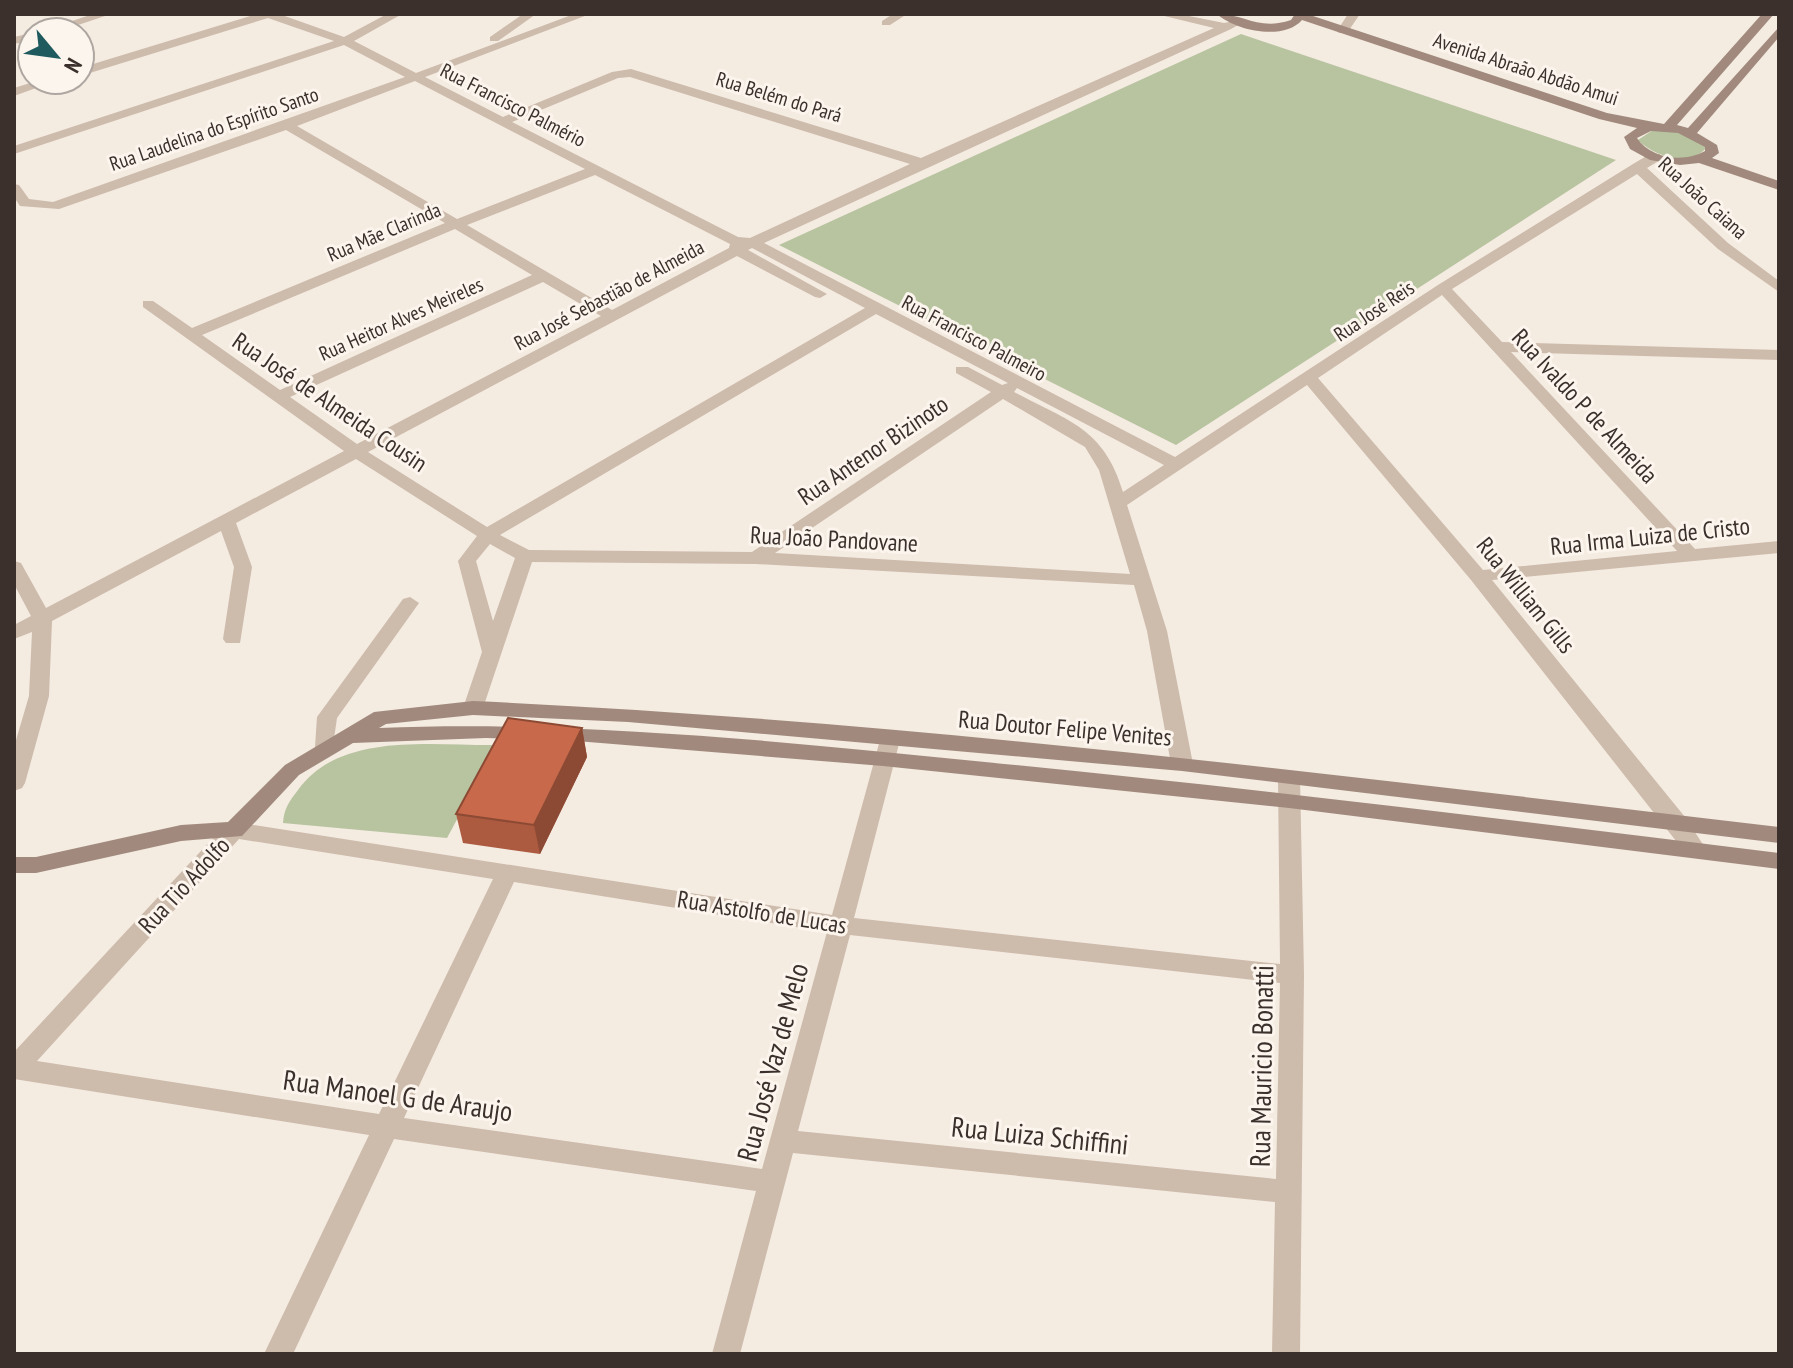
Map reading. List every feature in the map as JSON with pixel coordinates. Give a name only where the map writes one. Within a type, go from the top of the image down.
[{"type":"street","points":[[96,67],[269,14]]},
{"type":"street","name":"Rua Francisco Palmério","points":[[269,14],[345,41],[742,245]]},
{"type":"street","points":[[14,150],[345,41],[396,14]]},
{"type":"street","points":[[469,55],[530,14]]},
{"type":"street","points":[[469,55],[584,14]]},
{"type":"street","points":[[886,23],[901,14]]},
{"type":"street","points":[[1162,14],[1229,21]]},
{"type":"street","points":[[1343,31],[1354,14]]},
{"type":"street","points":[[1668,127],[1768,14]]},
{"type":"street","points":[[1289,25],[1302,15]]},
{"type":"street","name":"Avenida Abraão Abdão Amui","points":[[1302,15],[1603,116],[1649,127]]},
{"type":"street","name":"Avenida Abraão Abdão Amui","points":[[1229,21],[1268,27],[1289,25],[1630,137]]},
{"type":"street","name":"Rua José Sebastião de Almeida","points":[[14,633],[742,245],[1229,21]]},
{"type":"street","points":[[1691,132],[1779,30]]},
{"type":"street","name":"Rua Laudelina do Espírito Santo","points":[[14,188],[25,203],[54,206],[287,125],[416,78],[469,55]]},
{"type":"street","name":"Rua Belém do Pará","points":[[501,122],[624,73],[638,74],[922,163]]},
{"type":"street","points":[[287,125],[612,316]]},
{"type":"street","points":[[1779,173],[1713,149],[1707,140],[1691,132],[1649,127],[1630,137],[1639,150],[1655,157],[1680,161],[1701,159],[1779,186]]},
{"type":"street","points":[[1701,159],[1713,149]]},
{"type":"street","name":"Rua José Reis","points":[[1118,503],[1311,379],[1443,288],[1655,157]]},
{"type":"street","name":"Rua João Caiana","points":[[1638,167],[1723,246],[1779,288]]},
{"type":"street","name":"Rua Mãe Clarinda","points":[[191,334],[453,225],[595,170]]},
{"type":"street","name":"Rua Francisco Palmeiro","points":[[742,245],[1010,388],[1114,433],[1177,465]]},
{"type":"street","name":"Rua Heitor Alves Meireles","points":[[278,397],[541,277]]},
{"type":"street","name":"Rua Ivaldo P de Almeida","points":[[1443,288],[1691,556]]},
{"type":"street","name":"Rua José de Almeida Cousin","points":[[148,304],[355,451],[525,556]]},
{"type":"street","points":[[492,652],[467,561],[487,535],[868,312]]},
{"type":"street","points":[[1497,347],[1779,355]]},
{"type":"street","name":"Rua William Gills","points":[[1311,379],[1478,576],[1695,849]]},
{"type":"street","name":"Rua Francisco Palmeiro","points":[[1010,388],[1092,444]]},
{"type":"street","name":"Rua Antenor Bizinoto","points":[[756,558],[1010,388]]},
{"type":"street","points":[[1114,433],[1092,444],[1108,470],[1141,580],[1170,689],[1182,764]]},
{"type":"street","points":[[226,521],[243,567],[233,639]]},
{"type":"street","name":"Rua Irma Luiza de Cristo","points":[[1478,576],[1778,549]]},
{"type":"street","points":[[473,708],[525,556]]},
{"type":"street","name":"Rua João Pandovane","points":[[525,556],[756,558],[1141,580]]},
{"type":"street","points":[[14,567],[42,619],[39,696],[14,783]]},
{"type":"street","points":[[325,747],[327,717],[410,603]]},
{"type":"street","name":"Rua Doutor Felipe Venites","points":[[234,830],[274,786],[325,747],[381,717],[473,708],[628,715],[886,750],[1779,835]]},
{"type":"street","name":"Rua Doutor Felipe Venites","points":[[349,736],[486,731],[576,734],[1182,764],[1289,789],[1779,861]]},
{"type":"street","name":"Rua José Vaz de Melo","points":[[726,1354],[886,750]]},
{"type":"street","name":"Rua Mauricio Bonatti","points":[[1286,1354],[1292,975],[1289,789]]},
{"type":"street","name":"Rua Tio Adolfo","points":[[14,865],[36,865],[181,833],[234,830]]},
{"type":"street","name":"Rua Tio Adolfo","points":[[14,1069],[234,830]]},
{"type":"street","name":"Rua Astolfo de Lucas","points":[[234,830],[840,925],[1292,975]]},
{"type":"street","points":[[278,1354],[389,1127],[508,872]]},
{"type":"street","name":"Rua Manoel G de Araujo","points":[[14,1069],[772,1182]]},
{"type":"street","name":"Rua Luiza Schiffini","points":[[783,1141],[1290,1192]]},
{"type":"green space","points":[[1241,34],[1616,160],[1176,445],[779,245]]},
{"type":"green space","points":[[1653,130],[1674,131],[1704,144],[1706,148],[1691,157],[1662,155],[1638,140]]},
{"type":"green space","points":[[497,745],[447,838],[283,823],[284,813],[298,790],[316,771],[338,758],[389,746]]},
{"type":"building","points":[[508,718],[582,728],[534,825],[456,814]]}]
